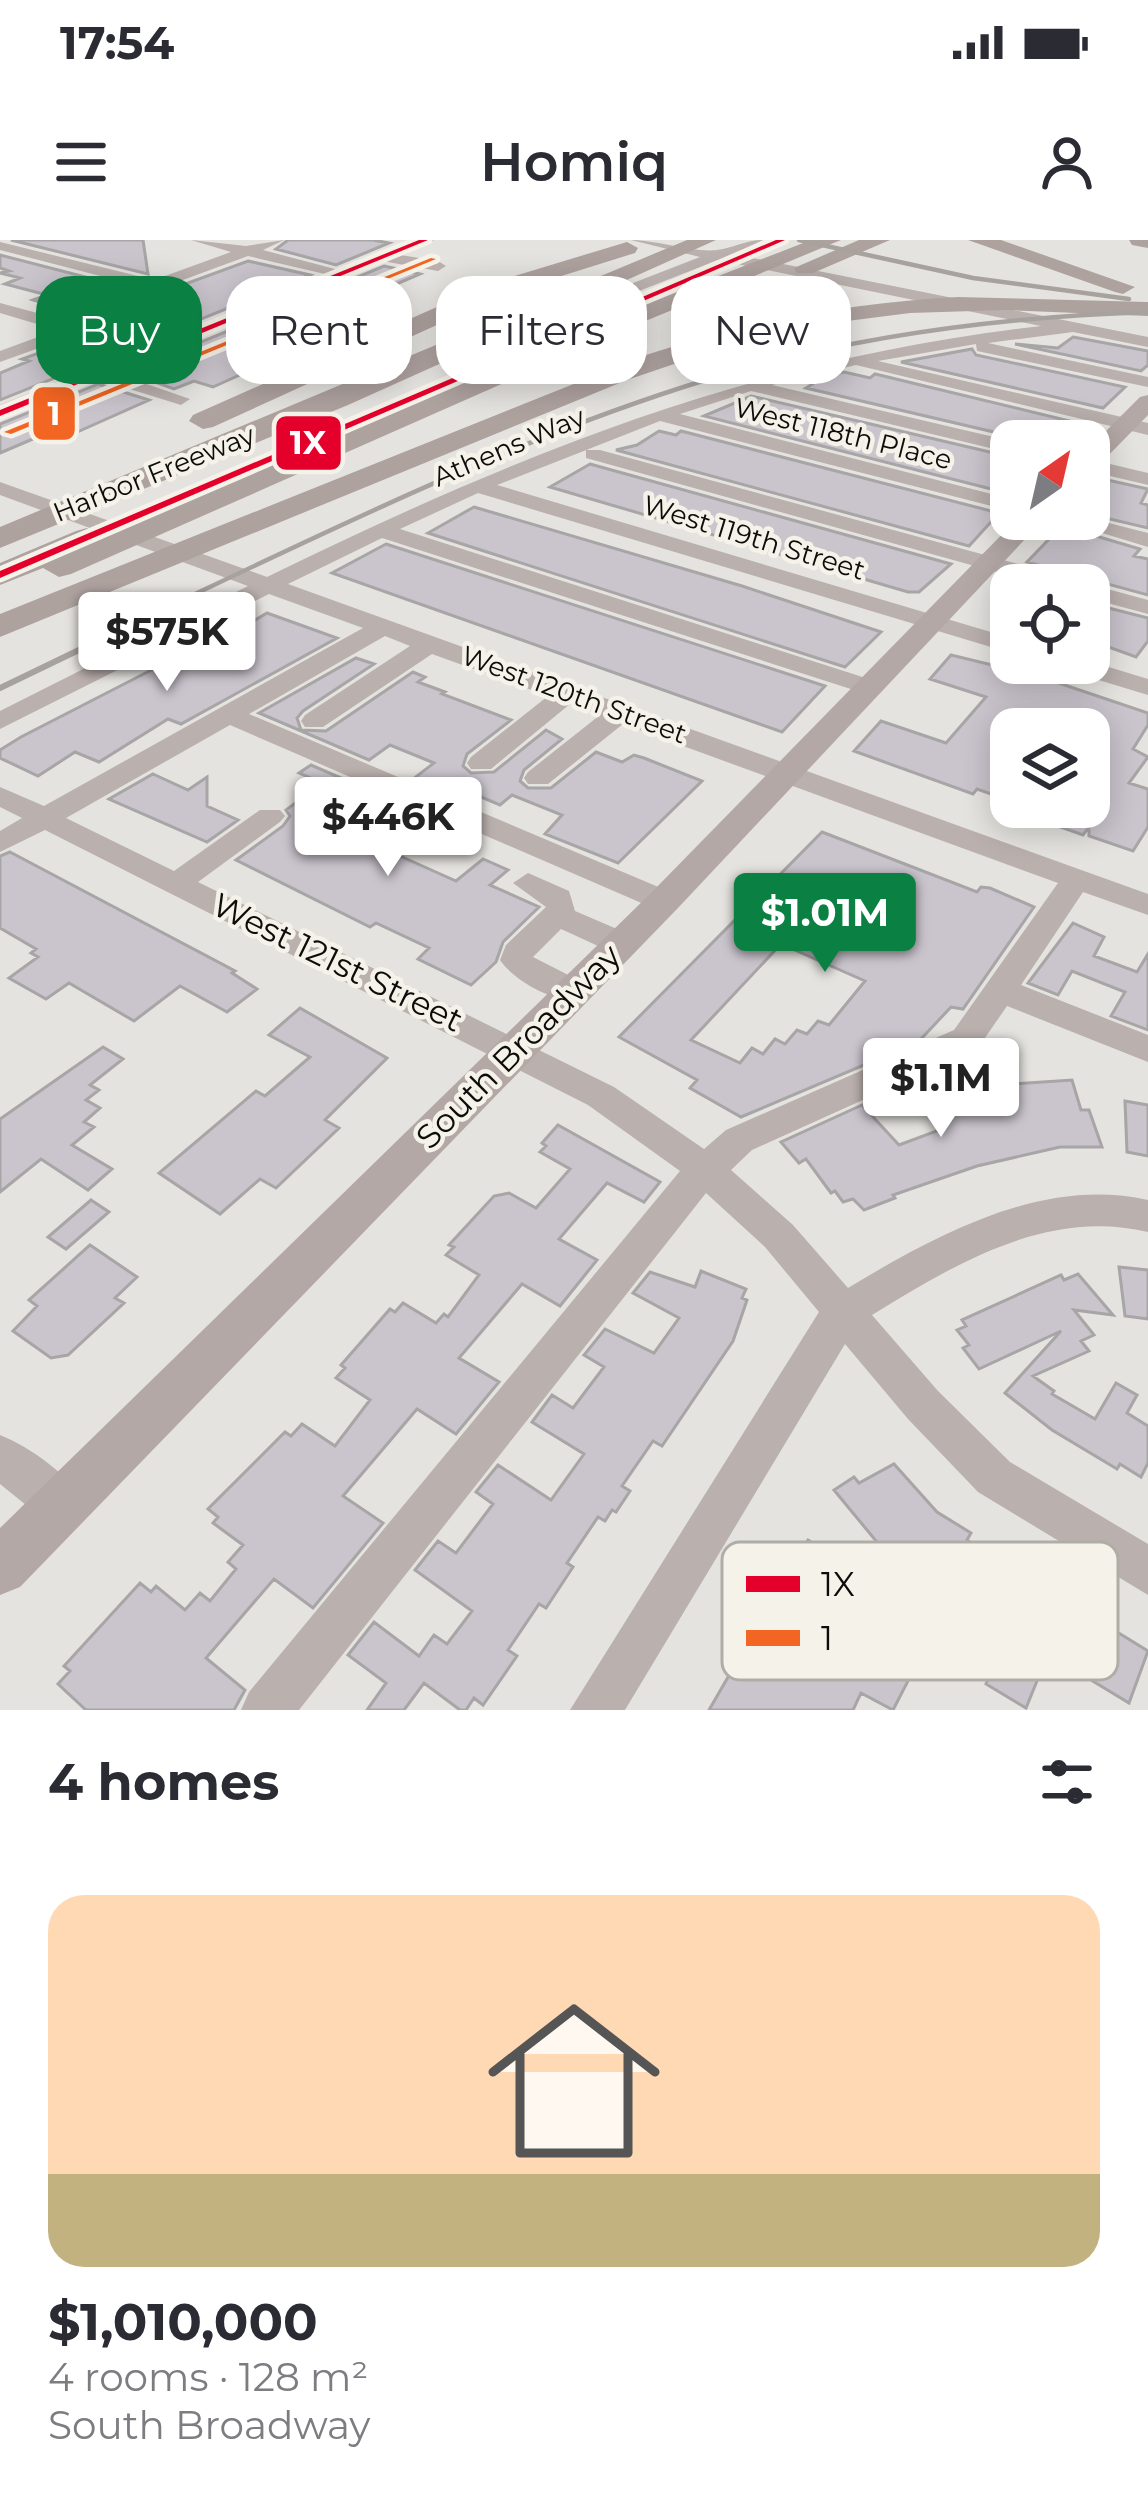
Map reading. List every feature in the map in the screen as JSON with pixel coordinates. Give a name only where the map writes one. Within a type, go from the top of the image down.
[{"type":"highway","points":[[183,414],[499,288],[577,261],[665,240]]},
{"type":"highway","points":[[105,495],[665,240]]},
{"type":"highway","name":"Harbor Freeway","points":[[0,538],[705,240]]},
{"type":"highway","points":[[647,282],[742,240]]},
{"type":"highway","points":[[702,276],[794,240]]},
{"type":"highway","name":"Harbor Freeway","points":[[0,593],[602,331],[830,240]]},
{"type":"highway","points":[[240,489],[355,451],[879,240]]},
{"type":"highway","points":[[660,326],[909,240]]},
{"type":"highway","points":[[1045,240],[1073,245]]},
{"type":"highway","points":[[988,244],[1148,294]]},
{"type":"highway","points":[[1137,246],[1148,259]]},
{"type":"highway","points":[[2,496],[430,308],[505,259]]},
{"type":"highway","points":[[0,575],[671,288]]},
{"type":"highway","points":[[0,626],[662,359],[743,333],[870,310],[1003,303],[1148,309]]},
{"type":"highway","points":[[0,555],[436,371]]},
{"type":"main road","points":[[337,276],[425,240]]},
{"type":"main road","points":[[0,412],[70,384]]},
{"type":"main road","points":[[1110,447],[1137,426],[1148,402]]},
{"type":"main road","name":"South Broadway","points":[[0,1567],[664,901],[1010,540]]},
{"type":"street","points":[[198,240],[291,257],[342,274]]},
{"type":"street","points":[[179,276],[277,240]]},
{"type":"street","points":[[638,240],[1148,342]]},
{"type":"street","points":[[647,283],[756,240]]},
{"type":"street","points":[[699,276],[782,240]]},
{"type":"street","points":[[0,245],[120,276]]},
{"type":"street","points":[[382,257],[438,266]]},
{"type":"street","points":[[0,308],[36,318]]},
{"type":"street","name":"Athens Way","points":[[851,360],[1073,327]]},
{"type":"street","points":[[958,342],[1148,382]]},
{"type":"street","points":[[0,357],[36,343]]},
{"type":"street","points":[[851,360],[1137,426]]},
{"type":"street","points":[[120,384],[183,414]]},
{"type":"street","name":"Athens Way","points":[[0,721],[268,584],[480,487],[661,415],[759,384]]},
{"type":"street","points":[[751,386],[990,442]]},
{"type":"street","name":"West 118th Place","points":[[661,415],[990,500]]},
{"type":"street","points":[[593,454],[995,564]]},
{"type":"street","points":[[1110,469],[1148,479]]},
{"type":"street","name":"West 119th Street","points":[[480,487],[990,640]]},
{"type":"street","name":"West 120th Street","points":[[2,496],[268,584],[1148,905]]},
{"type":"street","points":[[1110,530],[1148,540]]},
{"type":"street","points":[[384,531],[866,686]]},
{"type":"street","points":[[1110,596],[1148,607]]},
{"type":"street","points":[[0,843],[385,626]]},
{"type":"street","points":[[314,721],[431,643]]},
{"type":"street","points":[[1110,676],[1148,687]]},
{"type":"street","points":[[482,764],[568,693]]},
{"type":"street","points":[[538,778],[621,712]]},
{"type":"street","points":[[232,716],[664,901]]},
{"type":"street","name":"West 121st Street","points":[[0,796],[601,1096],[705,1169],[779,1236],[841,1312],[994,1477],[1100,1542]]},
{"type":"street","points":[[177,883],[270,816]]},
{"type":"street","points":[[267,1710],[676,1197],[739,1140],[966,1039],[1077,879]]},
{"type":"street","points":[[528,883],[558,898],[562,907],[516,960],[572,991]]},
{"type":"street","points":[[557,915],[620,943]]},
{"type":"street","points":[[1000,990],[1148,1049]]},
{"type":"street","points":[[596,1710],[841,1312],[950,1247],[994,1232],[1040,1218],[1109,1207],[1148,1216]]},
{"type":"street","points":[[0,1456],[63,1506]]},
{"type":"street","name":"West 121st Street","points":[[1118,1553],[1148,1571]]},
{"type":"building","points":[[11,240],[143,240],[148,274]]},
{"type":"building","points":[[288,240],[389,243],[336,265],[276,249]]},
{"type":"building","points":[[0,255],[81,276],[36,276],[36,292],[5,284],[20,278],[0,273],[9,271],[0,268]]},
{"type":"building","points":[[248,261],[310,275],[226,276],[226,309],[202,319],[202,278]]},
{"type":"building","points":[[384,266],[420,274],[412,277],[360,276]]},
{"type":"building","points":[[226,332],[226,381],[213,387],[202,384],[202,342]]},
{"type":"building","points":[[1073,337],[1148,351],[1148,365],[1141,371],[1015,344],[1058,348]]},
{"type":"building","points":[[972,349],[976,355],[1125,387],[1103,408],[901,362]]},
{"type":"building","points":[[36,354],[36,384],[40,384],[0,400],[0,373],[29,361],[22,359]]},
{"type":"building","points":[[851,374],[870,378],[875,374],[1065,420],[990,420],[990,431],[806,388],[851,384]]},
{"type":"building","points":[[98,384],[149,400],[66,437],[49,432],[0,453],[0,424]]},
{"type":"building","points":[[751,396],[990,452],[990,489],[704,416]]},
{"type":"building","points":[[659,431],[676,435],[681,431],[990,511],[990,523],[969,546],[616,450],[637,445]]},
{"type":"building","points":[[590,464],[951,564],[919,592],[908,592],[550,487]]},
{"type":"building","points":[[1110,481],[1148,489],[1141,503],[1148,505],[1148,528],[1110,519]]},
{"type":"building","points":[[474,507],[881,632],[845,667],[428,533]]},
{"type":"building","points":[[1048,540],[1110,540],[1140,549],[1134,556],[1148,559],[1148,595],[1110,585],[1110,564],[1027,562]]},
{"type":"building","points":[[386,544],[825,686],[782,732],[332,573]]},
{"type":"building","points":[[1110,608],[1148,618],[1148,641],[1136,657],[1110,648]]},
{"type":"building","points":[[267,613],[337,638],[181,724],[168,719],[99,762],[75,752],[38,776],[0,758],[0,750],[21,737],[161,665],[218,642]]},
{"type":"building","points":[[951,655],[990,664],[990,684],[1062,684],[1148,713],[1148,725],[1133,749],[1148,757],[1129,783],[1148,789],[1148,827],[1133,851],[1089,836],[1089,828],[1110,828],[1110,708],[990,708],[990,794],[977,789],[973,794],[854,751],[881,721],[946,743],[986,697],[930,679]]},
{"type":"building","points":[[356,658],[374,664],[303,711],[297,718],[301,730],[326,731],[413,672],[425,677],[418,682],[445,692],[442,694],[511,720],[467,754],[463,766],[471,773],[494,772],[546,730],[562,739],[524,770],[520,781],[528,788],[551,788],[596,752],[622,762],[634,755],[702,781],[618,863],[545,834],[562,815],[512,795],[500,805],[479,796],[471,803],[413,779],[434,763],[390,745],[369,760],[259,713]]},
{"type":"building","points":[[311,765],[401,804],[374,825],[396,834],[380,847],[456,881],[483,859],[508,870],[490,885],[539,907],[503,942],[496,962],[471,985],[418,959],[429,948],[376,923],[370,927],[236,860],[283,826],[290,816],[286,810],[322,783],[299,773]]},
{"type":"building","points":[[153,774],[188,790],[207,777],[207,806],[238,820],[207,842],[109,799]]},
{"type":"building","points":[[822,832],[977,892],[981,887],[990,888],[1034,907],[963,1009],[951,1007],[921,1039],[876,1059],[872,1054],[864,1065],[741,1117],[690,1088],[697,1080],[619,1037]],"holes":[[[781,944],[865,981],[829,1025],[818,1021],[807,1034],[797,1030],[785,1044],[775,1039],[763,1054],[752,1048],[740,1063],[691,1040]]]},
{"type":"building","points":[[10,852],[235,971],[232,973],[257,989],[227,1012],[180,986],[134,1021],[69,983],[46,999],[9,978],[38,957],[31,953],[36,949],[0,928],[0,856]]},
{"type":"building","points":[[1073,923],[1104,937],[1094,956],[1137,972],[1148,954],[1148,1030],[1111,1016],[1125,992],[1072,971],[1058,995],[1028,983]]},
{"type":"building","points":[[300,1008],[387,1058],[325,1120],[339,1128],[276,1188],[260,1179],[220,1214],[159,1173],[256,1091],[265,1096],[310,1057],[269,1035]]},
{"type":"building","points":[[103,1047],[123,1059],[90,1085],[99,1090],[86,1100],[100,1108],[84,1122],[94,1127],[72,1145],[112,1169],[88,1190],[41,1159],[0,1192],[0,1119]]},
{"type":"building","points":[[926,1077],[958,1109],[1017,1096],[1014,1084],[1072,1080],[1081,1110],[1089,1110],[1102,1147],[1060,1147],[977,1166],[864,1210],[853,1199],[843,1202],[835,1191],[831,1193],[806,1159],[799,1163],[781,1142],[862,1105],[899,1145],[945,1128],[904,1087]]},
{"type":"building","points":[[1125,1101],[1148,1105],[1148,1156],[1127,1152]]},
{"type":"building","points":[[558,1125],[660,1182],[644,1202],[607,1183],[559,1239],[597,1260],[560,1306],[522,1284],[459,1358],[499,1382],[456,1434],[417,1409],[343,1496],[383,1523],[313,1608],[274,1579],[206,1658],[245,1690],[234,1710],[86,1710],[58,1684],[70,1671],[64,1666],[140,1583],[151,1592],[156,1586],[185,1610],[200,1593],[210,1601],[236,1569],[228,1562],[243,1545],[213,1523],[218,1517],[208,1509],[285,1432],[291,1436],[302,1424],[335,1446],[370,1400],[336,1378],[345,1368],[341,1365],[390,1309],[395,1312],[403,1303],[436,1323],[444,1314],[448,1317],[479,1275],[446,1255],[454,1247],[449,1245],[494,1196],[509,1193],[536,1208],[570,1169],[540,1152]]},
{"type":"building","points":[[91,1200],[109,1212],[66,1249],[48,1237]]},
{"type":"building","points":[[90,1245],[137,1277],[115,1298],[124,1303],[68,1355],[51,1358],[13,1331],[37,1306],[29,1300]]},
{"type":"building","points":[[1119,1267],[1148,1270],[1148,1319],[1125,1316]]},
{"type":"building","points":[[701,1271],[746,1289],[742,1298],[747,1300],[733,1341],[662,1446],[653,1441],[622,1486],[630,1491],[616,1512],[612,1510],[605,1521],[598,1517],[567,1563],[573,1567],[546,1608],[539,1604],[508,1650],[517,1656],[483,1705],[474,1698],[466,1710],[460,1710],[424,1683],[404,1710],[367,1710],[386,1683],[348,1655],[374,1622],[419,1656],[434,1635],[447,1644],[472,1611],[415,1570],[438,1541],[456,1553],[493,1504],[476,1492],[498,1465],[551,1500],[584,1454],[532,1422],[552,1395],[573,1408],[604,1367],[584,1355],[605,1329],[654,1353],[679,1318],[633,1293],[650,1272],[695,1287]]},
{"type":"building","points":[[1078,1274],[1113,1315],[1074,1310],[1094,1335],[1081,1341],[1089,1351],[1033,1376],[1052,1394],[1095,1419],[1116,1383],[1137,1395],[1127,1413],[1148,1426],[1148,1463],[1141,1477],[1120,1464],[1117,1469],[1052,1430],[1005,1393],[1061,1331],[979,1369],[963,1348],[969,1345],[957,1330],[966,1326],[962,1320],[1061,1275],[1064,1280]]},
{"type":"building","points":[[894,1464],[937,1512],[971,1533],[970,1542],[877,1542],[834,1490],[854,1477],[859,1483]]},
{"type":"building","points":[[1118,1633],[1148,1651],[1129,1703],[1091,1680],[1118,1680]]},
{"type":"building","points":[[726,1680],[908,1680],[893,1710],[861,1693],[853,1710],[709,1710]]},
{"type":"building","points":[[988,1680],[1037,1680],[1026,1708],[986,1684]]},
{"type":"railway","points":[[799,240],[973,278],[1129,299]]},
{"type":"railway","points":[[132,624],[489,460],[709,379],[817,351],[926,331],[1148,312]]},
{"type":"railway","points":[[0,688],[139,621]]},
{"type":"transit line","name":"1X","points":[[0,413],[425,240]]},
{"type":"transit line","name":"1X","points":[[0,575],[782,240]]},
{"type":"transit line","name":"1","points":[[8,432],[433,259]]}]
